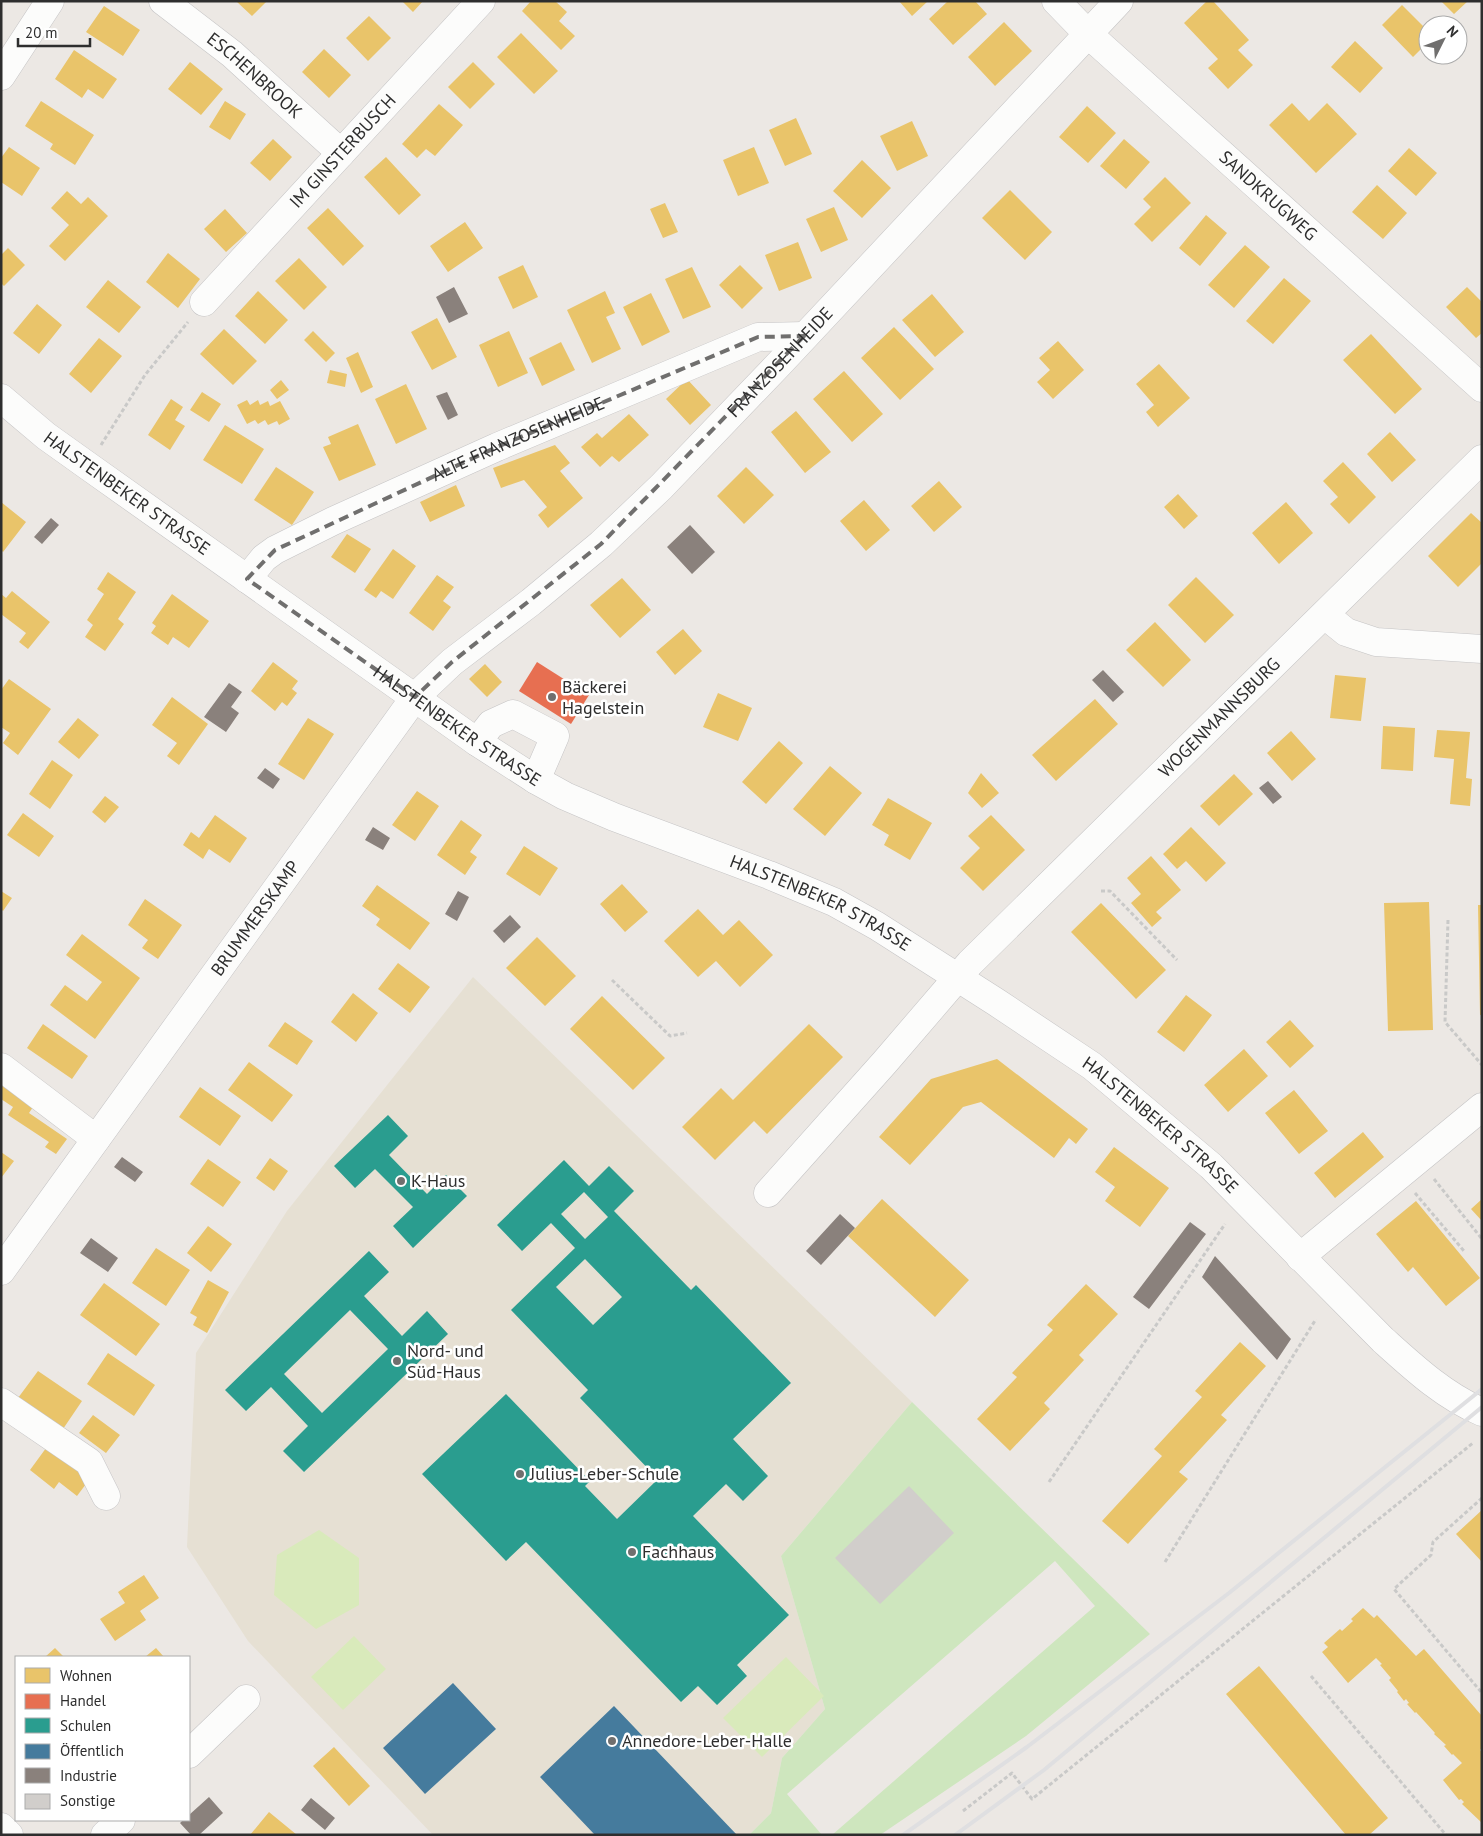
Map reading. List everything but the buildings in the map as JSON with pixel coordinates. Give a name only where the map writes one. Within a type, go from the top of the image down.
[{"type":"street","points":[[1,76],[50,1]]},
{"type":"street","name":"ESCHENBROOK","points":[[163,1],[232,54],[342,153]]},
{"type":"street","name":"IM GINSTERBUSCH","points":[[204,302],[482,1]]},
{"type":"street","name":"SANDKRUGWEG","points":[[1056,1],[1088,34],[1482,388]]},
{"type":"street","name":"FRANZOSENHEIDE","points":[[415,697],[452,662],[531,602],[601,544],[667,480],[1119,1]]},
{"type":"street","name":"ALTE FRANZOSENHEIDE","points":[[247,579],[264,558],[275,550],[333,521],[497,447],[758,337],[804,336]]},
{"type":"street","name":"HALSTENBEKER STRASSE","points":[[1,398],[46,436],[88,466],[478,742],[536,780],[565,796],[622,821],[777,878],[834,902],[877,926],[1092,1066],[1211,1166],[1405,1360],[1444,1391],[1464,1404],[1482,1412]]},
{"type":"street","name":"WOGENMANNSBURG","points":[[957,977],[1060,872],[1482,460]]},
{"type":"street","points":[[1324,615],[1346,632],[1376,642],[1482,649]]},
{"type":"street","name":"BRUMMERSKAMP","points":[[1,1271],[415,697]]},
{"type":"street","points":[[478,742],[491,724],[512,714],[555,736],[536,780]]},
{"type":"street","points":[[768,1193],[885,1062],[957,977]]},
{"type":"street","points":[[1,1067],[96,1139]]},
{"type":"street","points":[[1300,1257],[1482,1107]]},
{"type":"street","points":[[1,1402],[89,1462],[106,1496]]},
{"type":"street","points":[[190,1753],[246,1698]]},
{"type":"street","points":[[105,1835],[120,1821]]},
{"type":"street","points":[[1,1827],[9,1835]]},
{"type":"path","points":[[88,466],[145,375],[204,302]]},
{"type":"path","points":[[1101,891],[1110,891],[1177,960]]},
{"type":"path","points":[[1448,920],[1445,1022],[1482,1064]]},
{"type":"path","points":[[612,980],[670,1036],[687,1033]]},
{"type":"path","points":[[1409,1168],[1482,1238]]},
{"type":"path","points":[[1409,1168],[1464,1251]]},
{"type":"path","points":[[1049,1482],[1225,1224]]},
{"type":"path","points":[[1165,1562],[1316,1319]]},
{"type":"path","points":[[963,1811],[1012,1773],[1032,1799],[1473,1443]]},
{"type":"path","points":[[1482,1498],[1433,1542],[1431,1555],[1394,1589],[1482,1693]]},
{"type":"path","points":[[1311,1676],[1446,1835]]},
{"type":"highlighted area","points":[[804,336],[601,544],[452,662],[415,697],[247,579],[275,550],[497,447],[758,337]]},
{"type":"shaded area","name":"Julius-Leber-Schule","points":[[473,977],[912,1402],[781,1556],[825,1709],[782,1758],[771,1813],[749,1835],[433,1835],[248,1641],[187,1547],[196,1353],[287,1211]]},
{"type":"green space","points":[[912,1402],[1150,1634],[1026,1736],[880,1835],[832,1835],[1095,1606],[1055,1561],[787,1794],[822,1835],[749,1835],[771,1813],[782,1758],[825,1709],[781,1556]]},
{"type":"green space","points":[[319,1530],[359,1558],[359,1605],[316,1629],[274,1595],[277,1555]]},
{"type":"green space","points":[[354,1636],[386,1669],[343,1710],[311,1677]]},
{"type":"green space","points":[[786,1657],[824,1696],[762,1757],[723,1718]]},
{"type":"railway","points":[[903,1835],[1027,1747],[1229,1593],[1482,1389]]},
{"type":"railway","points":[[955,1835],[1044,1770],[1482,1407]]},
{"type":"place","name":"Bäckerei Hagelstein","points":[[552,697]]},
{"type":"place","name":"K-Haus","points":[[401,1181]]},
{"type":"place","name":"Nord- und Süd-Haus","points":[[397,1361]]},
{"type":"place","name":"Julius-Leber-Schule","points":[[520,1474]]},
{"type":"place","name":"Fachhaus","points":[[632,1552]]},
{"type":"place","name":"Annedore-Leber-Halle","points":[[612,1741]]}]
